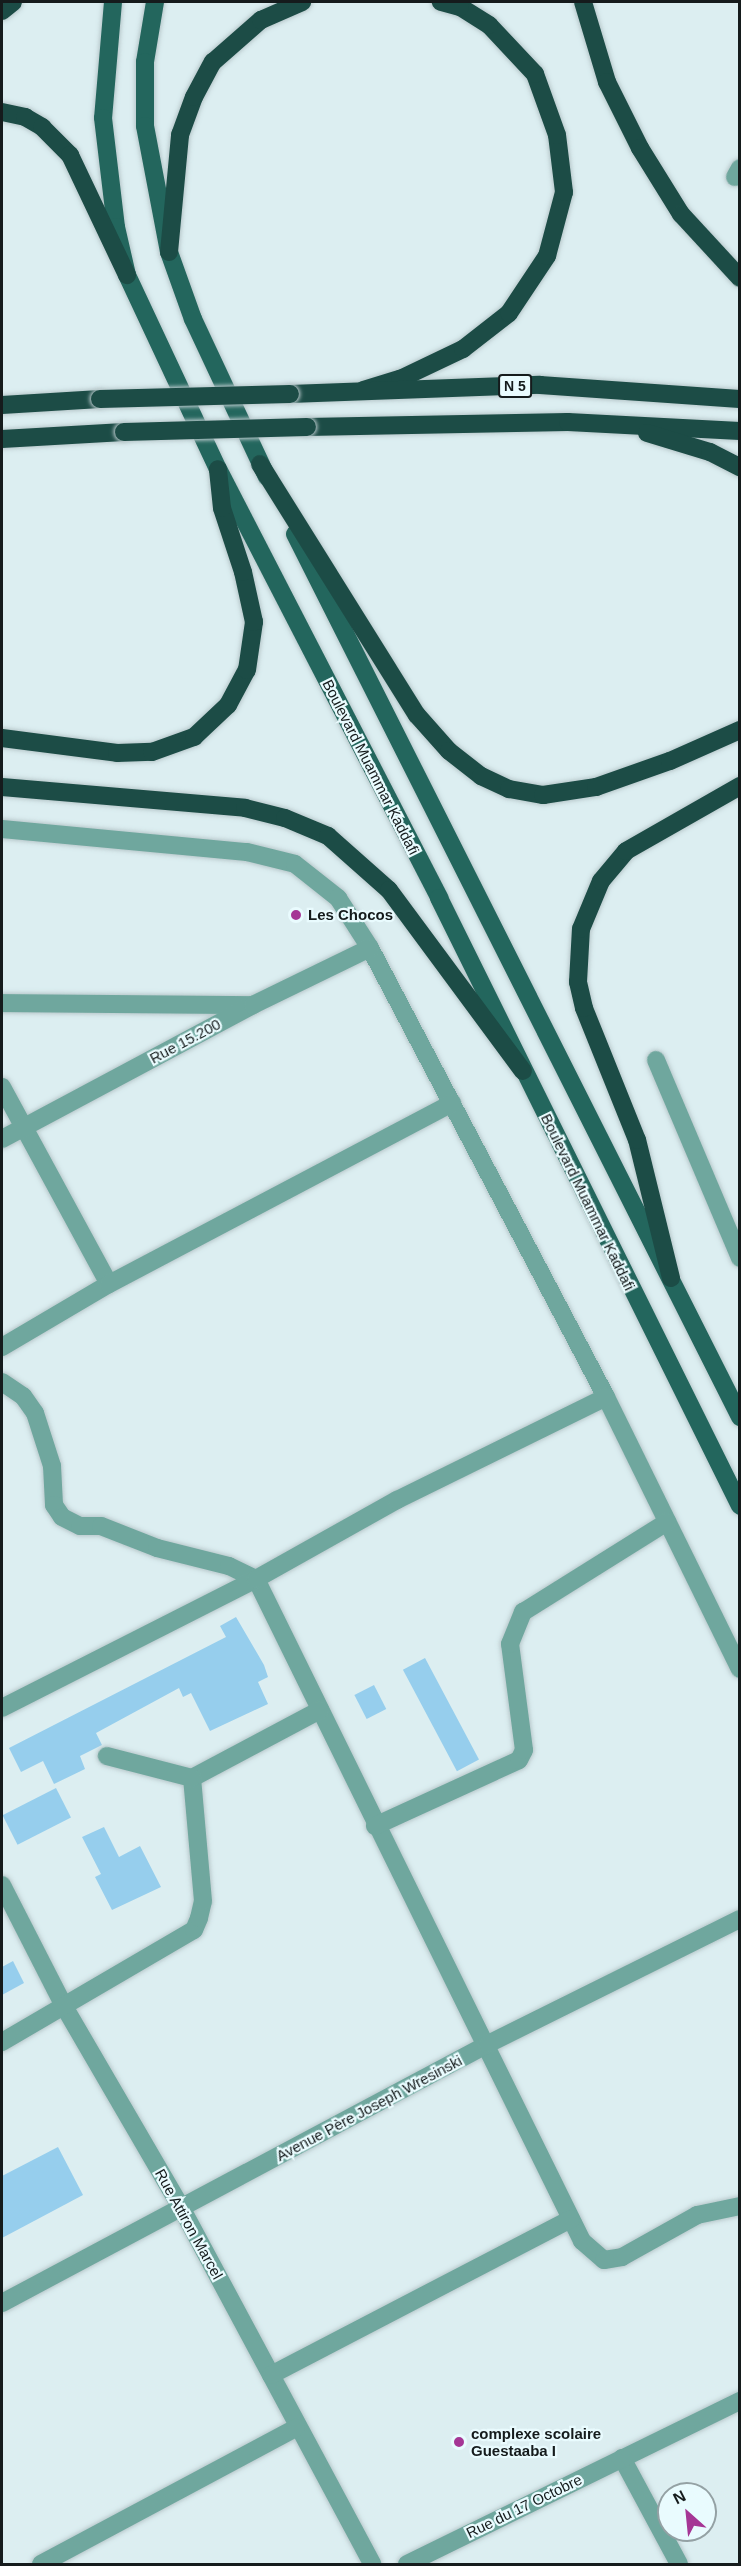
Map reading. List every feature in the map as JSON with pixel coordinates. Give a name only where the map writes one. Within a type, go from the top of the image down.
[{"type":"highway","points":[[2,11],[13,2]]},
{"type":"highway","points":[[169,252],[180,135],[194,97],[213,62],[261,20],[302,2]]},
{"type":"highway","points":[[363,390],[400,379],[463,350],[509,313],[547,256],[564,192],[557,135],[535,74],[489,25],[460,7],[441,2]]},
{"type":"highway","points":[[583,2],[607,82],[640,148],[681,214],[740,278]]},
{"type":"highway","points":[[2,112],[25,117],[42,127],[70,155],[127,275]]},
{"type":"highway","name":"N 5","points":[[2,405],[100,399],[540,385],[740,399]]},
{"type":"highway","points":[[568,422],[640,431],[710,452],[740,467]]},
{"type":"highway","points":[[2,439],[307,426],[568,422],[740,431]]},
{"type":"highway","points":[[260,464],[417,715],[449,751],[481,776],[509,789],[543,795],[596,787],[670,761],[740,730]]},
{"type":"highway","points":[[2,738],[117,753],[152,752],[194,737],[228,705],[247,670],[254,622],[243,572],[222,508],[218,469]]},
{"type":"highway","points":[[671,1278],[638,1140],[584,1008],[578,982],[581,929],[602,881],[626,851],[740,786]]},
{"type":"highway","points":[[2,788],[245,808],[285,818],[328,836],[389,890],[524,1071]]},
{"type":"main road","name":"Boulevard Muammar Kaddafi","points":[[113,2],[103,118],[116,227],[127,275],[218,469],[524,1071],[740,1506]]},
{"type":"main road","points":[[155,2],[145,62],[145,126],[169,252],[193,319],[260,464],[740,1417]]},
{"type":"street","points":[[2,829],[247,852],[295,864],[338,898],[370,948],[606,1397],[740,1669]]},
{"type":"street","name":"Rue 15.200","points":[[2,1139],[253,1005],[370,948]]},
{"type":"street","points":[[2,1003],[253,1005]]},
{"type":"street","points":[[656,1060],[740,1258]]},
{"type":"street","points":[[2,1087],[22,1128],[109,1284]]},
{"type":"street","points":[[2,1347],[109,1284],[452,1103]]},
{"type":"street","points":[[2,1382],[22,1396],[35,1413],[52,1466],[54,1505],[62,1517],[80,1526],[101,1526],[157,1548],[229,1566],[256,1579],[375,1826],[488,2044],[582,2241],[604,2260],[622,2257],[697,2215],[740,2206]]},
{"type":"street","points":[[2,1708],[256,1579],[397,1500],[606,1397]]},
{"type":"street","points":[[375,1826],[519,1760],[524,1750],[510,1644],[523,1612],[667,1522]]},
{"type":"street","points":[[107,1756],[192,1778],[320,1710]]},
{"type":"street","points":[[2,2042],[65,2008],[194,1930],[203,1901],[192,1778]]},
{"type":"street","name":"Rue Attiron Marcel","points":[[2,1886],[65,2008],[182,2209],[271,2375],[296,2428],[372,2565]]},
{"type":"street","name":"Avenue Père Joseph Wresinski","points":[[2,2303],[488,2044],[740,1919]]},
{"type":"street","points":[[271,2375],[571,2219]]},
{"type":"street","name":"Rue du 17 Octobre","points":[[407,2565],[740,2401]]},
{"type":"street","points":[[41,2565],[296,2428]]},
{"type":"street","points":[[622,2458],[679,2565]]},
{"type":"building","points":[[236,1617],[264,1665],[268,1677],[258,1682],[268,1704],[210,1731],[191,1693],[183,1697],[179,1688],[96,1733],[102,1745],[80,1756],[85,1769],[54,1784],[43,1761],[21,1772],[9,1748],[226,1637],[220,1626]]},
{"type":"building","points":[[425,1658],[479,1760],[457,1771],[403,1670]]},
{"type":"building","points":[[374,1685],[386,1709],[367,1719],[354,1695]]},
{"type":"building","points":[[56,1788],[71,1817],[18,1845],[3,1815]]},
{"type":"building","points":[[104,1827],[119,1857],[140,1846],[161,1887],[112,1910],[95,1877],[101,1874],[82,1837]]},
{"type":"building","points":[[13,1961],[24,1983],[2,1995],[2,1967]]},
{"type":"building","points":[[58,2147],[83,2195],[2,2238],[2,2176]]},
{"type":"place","name":"Les Chocos","points":[[296,915]]},
{"type":"place","name":"complexe scolaire Guestaaba I","points":[[459,2442]]}]
